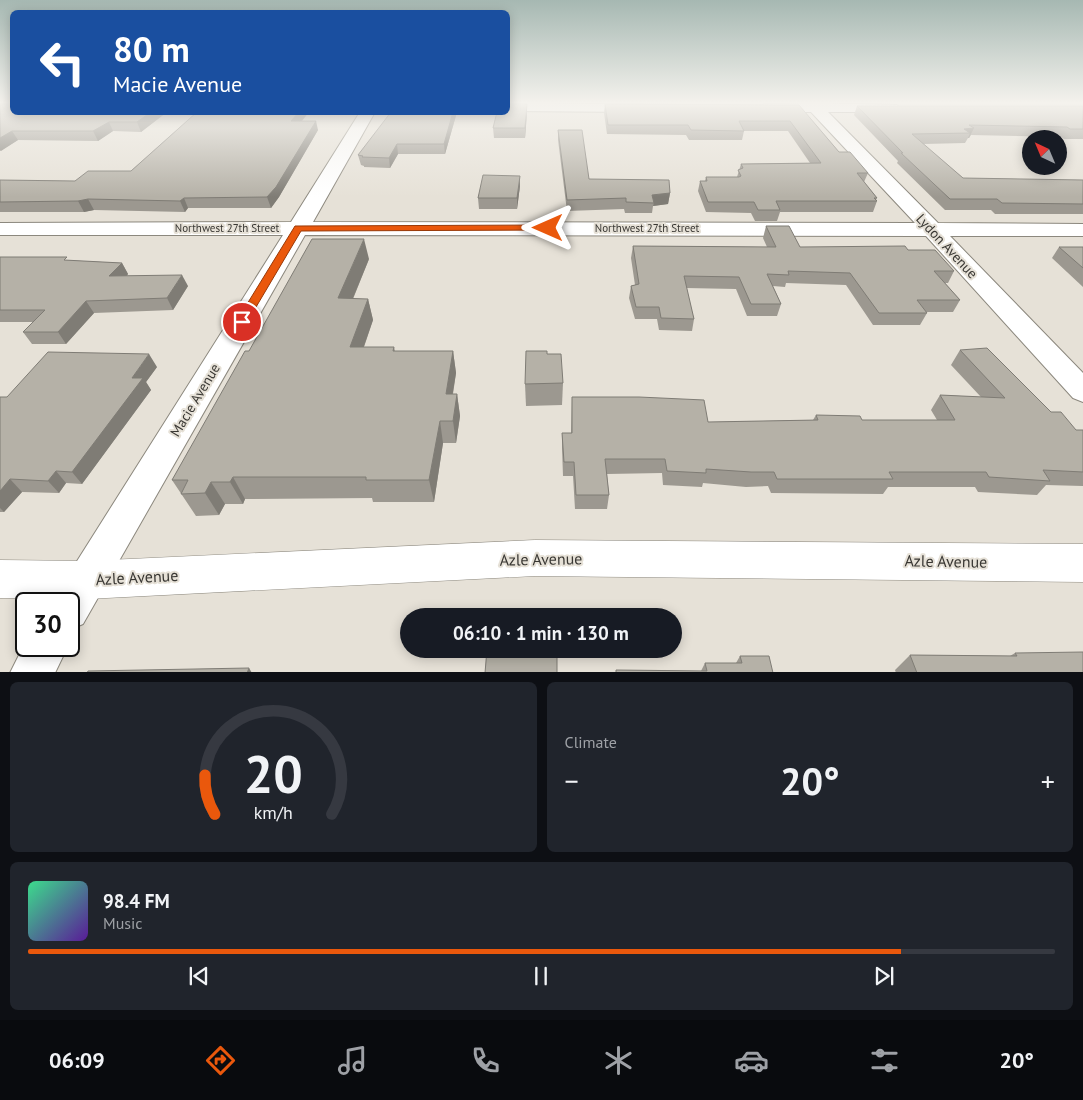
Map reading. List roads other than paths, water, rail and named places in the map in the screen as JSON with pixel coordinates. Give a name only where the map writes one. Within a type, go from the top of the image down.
[{"type":"main road","name":"Azle Avenue","points":[[80,595],[535,558],[1083,563]]},
{"type":"main road","name":"Azle Avenue","points":[[0,579],[63,592]]},
{"type":"street","name":"Macie Avenue","points":[[80,592],[355,134]]},
{"type":"street","name":"Lydon Avenue","points":[[841,134],[1083,390]]},
{"type":"street","name":"Northwest 27th Street","points":[[0,229],[1083,230]]},
{"type":"street","points":[[31,672],[40,657]]}]
